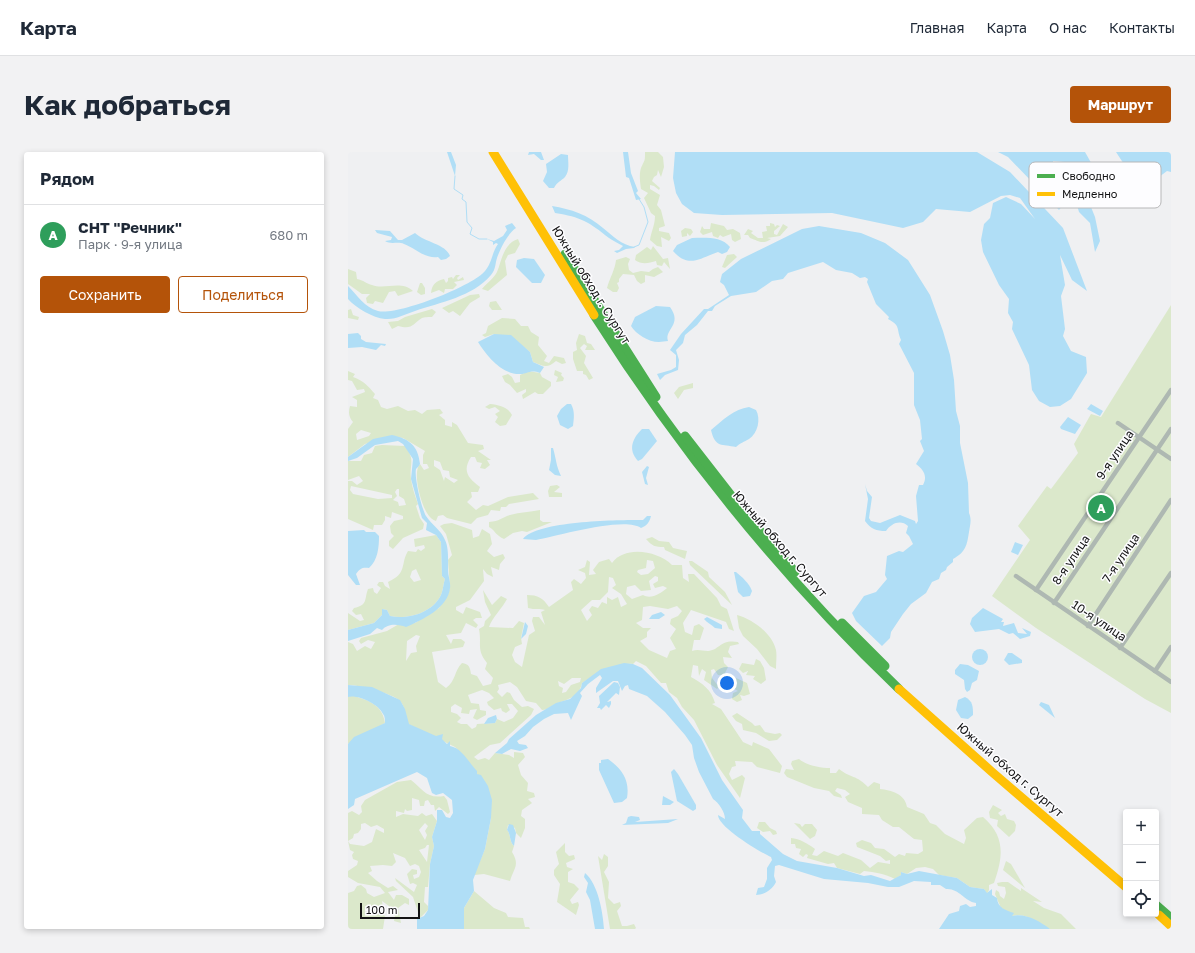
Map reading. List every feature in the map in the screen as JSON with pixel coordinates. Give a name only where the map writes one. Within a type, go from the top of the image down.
[{"type":"highway","name":"Южный обход г. Сургут","points":[[493,152],[597,317],[663,418],[736,512],[782,568],[834,623],[912,700],[1123,884]]},
{"type":"highway","name":"Южный обход г. Сургут","points":[[500,152],[602,314],[668,414],[740,508],[787,564],[843,624],[912,691],[1123,876]]},
{"type":"highway","points":[[1159,908],[1171,918]]},
{"type":"highway","points":[[1159,916],[1171,926]]},
{"type":"street","name":"9-я улица","points":[[1036,590],[1171,390]]},
{"type":"street","points":[[1118,423],[1171,459]]},
{"type":"street","name":"8-я улица","points":[[1054,603],[1171,430]]},
{"type":"street","name":"7-я улица","points":[[1088,626],[1171,500]]},
{"type":"street","points":[[1120,648],[1171,573]]},
{"type":"street","name":"10-я улица","points":[[1016,576],[1171,682]]},
{"type":"street","points":[[1155,671],[1171,647]]},
{"type":"green space","points":[[645,152],[658,152],[663,157],[664,167],[661,177],[658,170],[657,175],[652,181],[660,188],[659,190],[650,185],[650,189],[660,195],[657,205],[661,210],[665,226],[659,228],[659,231],[669,233],[671,238],[669,241],[661,237],[662,247],[657,246],[650,240],[655,216],[651,213],[644,198],[648,193],[641,189],[640,178],[640,170],[645,159]]},
{"type":"green space","points":[[711,223],[724,226],[727,230],[733,229],[740,233],[741,239],[735,242],[732,240],[731,234],[723,237],[720,235],[718,238],[713,236],[712,232],[703,235],[700,232],[702,226],[704,229],[710,229]]},
{"type":"green space","points":[[770,223],[774,224],[775,227],[777,225],[780,226],[774,231],[774,234],[777,235],[783,224],[788,227],[780,236],[767,238],[771,239],[765,242],[750,238],[748,235],[744,235],[748,229],[753,231],[751,233],[758,238],[763,238],[762,232],[767,231],[766,226],[770,226]]},
{"type":"green space","points":[[685,228],[691,229],[693,232],[690,236],[687,233],[687,236],[682,237],[681,231]]},
{"type":"green space","points":[[518,239],[520,244],[515,253],[508,255],[505,261],[507,275],[488,291],[482,289],[497,272],[506,248],[513,241]]},
{"type":"green space","points":[[653,246],[663,259],[668,258],[670,269],[664,262],[662,266],[657,265],[656,261],[643,263],[635,260],[636,255],[647,247],[651,250]]},
{"type":"green space","points":[[734,254],[737,257],[725,268],[722,267],[727,255]]},
{"type":"green space","points":[[626,257],[630,259],[628,264],[629,270],[633,273],[641,271],[649,272],[658,267],[663,272],[654,277],[645,275],[645,282],[641,284],[637,281],[634,275],[623,274],[617,283],[619,288],[617,292],[613,292],[607,288],[616,260]]},
{"type":"green space","points":[[348,269],[356,272],[357,279],[370,284],[377,286],[403,286],[413,291],[398,296],[395,291],[389,292],[383,303],[375,301],[373,304],[367,303],[366,298],[370,294],[362,294],[348,284]]},
{"type":"green space","points":[[456,275],[460,275],[457,278],[458,280],[463,277],[464,280],[454,282],[457,285],[453,289],[445,289],[444,293],[439,290],[431,293],[433,285],[437,282],[444,279],[446,283],[448,278],[452,277],[453,279]]},
{"type":"green space","points":[[420,283],[422,283],[425,288],[425,294],[421,295],[417,292]]},
{"type":"green space","points":[[479,294],[480,297],[470,303],[460,316],[453,311],[449,313],[442,308],[470,295]]},
{"type":"green space","points":[[496,301],[502,310],[492,310],[489,306],[490,302]]},
{"type":"green space","points":[[1171,305],[1171,713],[1145,699],[1036,628],[992,596],[1030,540],[1018,526],[1047,486],[1051,489],[1078,453],[1074,444],[1091,414],[1101,417]]},
{"type":"green space","points":[[351,309],[353,315],[359,317],[358,320],[348,318],[348,310]]},
{"type":"green space","points":[[432,309],[436,312],[432,317],[422,318],[410,327],[398,326],[392,329],[388,322],[398,321],[405,317]]},
{"type":"green space","points":[[502,318],[515,319],[521,326],[528,326],[531,332],[539,337],[538,345],[547,356],[544,361],[549,363],[554,356],[564,358],[566,363],[562,364],[556,361],[547,366],[540,365],[533,362],[530,352],[520,344],[494,334],[485,337],[482,335],[486,333],[488,326]]},
{"type":"green space","points":[[579,334],[585,336],[587,343],[591,344],[595,350],[585,350],[587,346],[584,344],[580,348],[586,356],[584,363],[593,378],[589,380],[586,375],[583,374],[583,371],[577,371],[573,359],[573,352],[577,350],[576,343]]},
{"type":"green space","points":[[555,370],[562,373],[561,375],[564,378],[563,381],[556,382],[558,377],[554,375]]},
{"type":"green space","points":[[348,371],[355,374],[353,377],[368,386],[375,394],[373,398],[378,400],[381,407],[387,409],[398,406],[408,411],[415,410],[422,414],[427,410],[440,409],[443,413],[439,415],[445,420],[445,425],[452,427],[452,422],[457,425],[468,443],[483,445],[484,449],[478,451],[491,460],[487,460],[490,465],[485,469],[480,468],[482,463],[477,462],[475,457],[471,457],[467,466],[468,474],[480,487],[478,492],[471,492],[472,497],[467,502],[476,510],[483,505],[488,506],[508,497],[533,493],[539,499],[509,504],[506,507],[501,507],[500,511],[491,510],[488,515],[477,518],[471,524],[447,518],[443,515],[438,516],[436,521],[434,520],[429,516],[425,509],[420,496],[417,481],[418,468],[420,464],[424,470],[429,468],[427,464],[423,464],[423,455],[425,451],[403,438],[392,436],[365,444],[348,457],[348,429],[353,422],[349,415],[349,408],[350,406],[357,407],[357,400],[352,397],[365,392],[364,389],[357,390],[352,381],[348,380]],"holes":[[[361,430],[371,433],[369,436],[357,440],[356,434]],[[434,460],[440,462],[443,470],[449,471],[450,477],[458,480],[454,483],[445,477],[444,481],[440,470],[434,466]]]},
{"type":"green space","points":[[528,371],[540,373],[542,377],[551,382],[551,386],[543,394],[538,394],[535,392],[523,399],[522,395],[526,392],[526,389],[517,393],[505,382],[502,376],[508,374],[512,377],[515,383],[520,382],[520,375]]},
{"type":"green space","points":[[693,383],[693,388],[684,390],[678,399],[674,393],[679,387]]},
{"type":"green space","points":[[490,404],[503,407],[510,412],[512,415],[506,425],[500,426],[495,422],[498,417],[495,414],[500,411],[495,407],[489,409],[485,407]]},
{"type":"green space","points":[[375,446],[405,446],[411,459],[411,482],[418,504],[416,506],[420,518],[424,524],[423,529],[403,538],[393,549],[389,546],[389,541],[394,536],[391,533],[390,526],[394,521],[403,519],[403,516],[392,512],[391,518],[385,516],[385,520],[382,525],[374,525],[373,530],[348,519],[348,481],[352,481],[357,485],[363,481],[359,476],[348,480],[348,461],[361,461],[364,455],[372,453]],"holes":[[[351,486],[392,495],[392,498],[378,499],[353,494],[350,490]],[[399,489],[399,496],[404,499],[406,505],[399,506],[398,502],[393,500],[397,496],[395,492]]]},
{"type":"green space","points":[[557,485],[560,487],[554,492],[562,493],[562,497],[549,497],[548,491],[550,486]]},
{"type":"green space","points":[[540,510],[540,520],[543,522],[552,522],[527,532],[522,531],[513,533],[504,539],[489,527],[489,522],[510,515]]},
{"type":"green space","points":[[452,523],[472,530],[473,538],[479,536],[482,529],[490,534],[492,544],[487,551],[494,557],[503,554],[505,558],[500,564],[499,570],[491,567],[493,577],[487,574],[483,569],[484,581],[470,600],[456,607],[456,610],[463,614],[466,607],[480,612],[482,618],[476,618],[473,620],[478,625],[476,628],[466,623],[461,633],[446,635],[451,644],[453,639],[461,639],[465,642],[463,647],[432,652],[438,682],[446,688],[452,682],[459,666],[462,663],[469,666],[471,674],[477,676],[483,686],[491,684],[493,678],[485,669],[487,663],[480,650],[479,629],[484,626],[485,621],[491,615],[485,602],[483,590],[492,605],[501,596],[507,599],[489,627],[513,628],[519,621],[524,623],[521,638],[522,644],[515,647],[512,655],[515,662],[522,667],[529,635],[535,631],[532,621],[533,617],[539,617],[545,625],[541,612],[545,610],[528,608],[527,595],[540,598],[545,601],[549,607],[573,590],[571,582],[574,579],[581,584],[586,578],[585,573],[578,570],[585,567],[587,560],[590,562],[589,575],[596,574],[593,570],[599,562],[609,559],[612,563],[618,557],[633,552],[650,553],[659,556],[672,565],[682,565],[683,578],[689,582],[688,574],[694,574],[717,598],[721,606],[727,609],[734,631],[729,629],[726,622],[691,610],[683,623],[685,632],[692,635],[694,626],[699,624],[704,628],[700,640],[694,640],[692,651],[712,650],[724,643],[732,641],[738,642],[739,644],[730,646],[728,652],[732,658],[723,657],[724,663],[728,667],[724,675],[718,675],[714,669],[711,670],[712,678],[719,687],[717,689],[704,680],[706,672],[702,669],[699,676],[698,666],[693,665],[691,677],[709,690],[715,703],[712,704],[721,709],[743,742],[752,746],[753,742],[769,749],[782,766],[780,773],[757,767],[752,762],[735,761],[736,766],[732,767],[729,774],[732,780],[742,775],[745,778],[740,798],[717,765],[694,720],[682,707],[677,698],[669,692],[666,683],[661,683],[646,666],[636,661],[633,664],[620,665],[600,673],[582,683],[578,692],[572,697],[544,710],[542,710],[536,703],[526,701],[517,687],[510,682],[498,685],[499,689],[497,692],[502,697],[507,692],[510,693],[514,700],[522,707],[528,706],[534,709],[531,715],[500,743],[490,745],[474,757],[478,760],[485,758],[489,760],[495,753],[509,755],[514,758],[514,752],[523,753],[525,757],[518,765],[521,775],[528,783],[527,791],[534,793],[535,797],[528,799],[532,803],[522,810],[521,816],[525,819],[525,828],[521,838],[516,833],[515,828],[508,825],[507,830],[514,846],[512,852],[516,860],[510,881],[484,874],[474,875],[485,849],[491,818],[477,774],[455,747],[408,724],[403,706],[396,698],[375,690],[360,686],[348,685],[348,642],[353,644],[357,651],[365,646],[371,649],[375,642],[368,640],[361,644],[359,641],[361,638],[387,631],[399,624],[415,623],[439,608],[450,588],[448,560],[452,555],[446,534],[440,526]],"holes":[[[647,560],[653,561],[655,568],[648,574],[641,575],[637,572],[638,570],[646,568]],[[655,576],[658,577],[658,581],[653,584],[655,588],[663,586],[667,588],[659,594],[649,597],[643,595],[632,599],[626,594],[627,587],[635,585],[641,591],[651,590],[649,581]],[[609,577],[613,578],[616,585],[612,588],[621,594],[627,604],[621,607],[618,597],[612,600],[607,597],[607,604],[602,602],[598,608],[592,606],[589,610],[592,615],[587,621],[581,610],[592,600],[600,600],[608,592]],[[650,606],[668,609],[677,606],[682,611],[678,616],[671,619],[670,624],[676,629],[670,638],[676,649],[670,651],[667,658],[649,650],[640,641],[647,637],[647,632],[651,628],[643,628],[636,623],[642,620],[643,607]],[[416,635],[420,636],[416,646],[417,652],[411,653],[406,661],[407,641]],[[572,678],[581,678],[580,682],[571,685],[566,692],[562,693],[563,688],[559,686],[558,681],[564,684]],[[482,690],[489,693],[494,698],[487,702],[488,705],[494,710],[501,708],[502,711],[506,713],[510,710],[507,704],[512,704],[518,711],[513,718],[504,722],[497,719],[495,723],[477,724],[476,727],[472,729],[467,724],[457,722],[461,718],[457,714],[451,712],[451,707],[455,704],[462,708],[461,713],[469,714],[470,710],[477,709],[473,718],[477,720],[486,715],[486,711],[480,710],[479,704],[471,703],[468,695]]]},
{"type":"green space","points":[[436,535],[441,542],[442,576],[445,579],[441,595],[436,603],[425,611],[404,617],[390,616],[387,610],[382,609],[382,615],[374,623],[348,630],[348,613],[360,621],[364,620],[361,614],[356,615],[352,611],[354,608],[364,604],[368,589],[373,588],[374,592],[377,594],[381,588],[377,585],[379,582],[383,582],[385,586],[390,589],[388,582],[394,579],[401,572],[408,551],[416,552],[418,549],[421,551],[425,548],[424,545],[415,547],[414,539]],"holes":[[[416,569],[421,580],[414,582],[410,577],[412,571]]]},
{"type":"green space","points":[[652,537],[659,541],[669,542],[673,548],[687,551],[685,559],[665,550],[664,547],[652,545],[646,539]]},
{"type":"green space","points":[[689,561],[692,561],[708,572],[709,577],[725,592],[732,605],[690,565]]},
{"type":"green space","points":[[737,615],[755,623],[770,638],[776,650],[776,669],[770,666],[757,649],[743,636],[739,628]]},
{"type":"green space","points":[[756,659],[760,661],[764,668],[766,680],[761,684],[753,679],[755,676],[746,675],[748,671],[743,673],[739,669],[742,663],[754,665]]},
{"type":"green space","points":[[730,678],[736,678],[747,683],[750,694],[744,696],[740,695],[742,700],[737,702],[732,699],[733,693],[738,691],[726,684]]},
{"type":"green space","points":[[352,695],[369,701],[378,707],[385,723],[348,744],[348,697]]},
{"type":"green space","points":[[737,713],[755,726],[760,725],[765,732],[775,734],[780,733],[782,735],[777,740],[769,741],[756,733],[743,730],[742,724],[736,721],[732,716]]},
{"type":"green space","points":[[799,759],[813,766],[830,768],[830,773],[836,773],[839,769],[857,778],[868,787],[874,782],[880,784],[880,789],[889,790],[897,794],[903,799],[907,807],[924,814],[930,823],[936,825],[945,834],[964,844],[966,838],[964,830],[977,818],[983,817],[996,832],[999,840],[1001,856],[994,883],[989,885],[987,894],[984,889],[970,887],[957,878],[939,875],[933,869],[925,867],[916,868],[907,874],[901,872],[901,875],[895,879],[876,873],[864,871],[860,874],[837,868],[834,863],[828,864],[807,858],[808,855],[806,854],[803,857],[799,854],[801,849],[796,848],[795,844],[791,844],[791,838],[797,839],[815,849],[812,855],[817,856],[824,851],[838,856],[843,853],[861,860],[870,868],[878,862],[890,864],[890,860],[886,861],[880,856],[857,847],[856,843],[862,840],[871,843],[875,848],[884,849],[895,857],[899,854],[905,856],[906,853],[918,854],[923,851],[922,840],[914,839],[899,827],[893,827],[882,820],[879,815],[862,814],[862,808],[848,802],[845,797],[850,794],[845,790],[837,788],[835,791],[841,795],[842,798],[834,796],[829,791],[814,788],[787,777],[784,773],[786,769],[794,770],[791,764],[792,761]]},
{"type":"green space","points":[[411,780],[429,795],[438,797],[444,796],[447,800],[450,812],[448,814],[439,807],[435,811],[434,805],[431,805],[428,800],[425,801],[424,806],[420,806],[419,800],[412,798],[412,810],[407,811],[405,809],[404,813],[396,811],[396,817],[403,814],[418,816],[422,813],[426,816],[432,814],[437,821],[432,837],[434,846],[430,864],[428,887],[425,887],[424,902],[428,906],[428,910],[420,918],[413,897],[396,881],[395,878],[414,892],[417,885],[413,883],[410,884],[407,874],[412,869],[417,870],[417,874],[413,875],[414,879],[419,877],[421,872],[419,866],[415,864],[410,866],[405,858],[393,853],[396,862],[392,866],[370,866],[372,871],[368,873],[388,888],[393,886],[398,890],[388,892],[394,900],[396,895],[402,895],[409,899],[409,905],[405,903],[398,908],[401,923],[394,921],[395,916],[387,911],[389,906],[382,901],[383,907],[379,912],[385,916],[383,929],[348,929],[348,893],[354,891],[357,886],[361,885],[366,889],[367,893],[374,897],[385,893],[380,887],[358,883],[348,877],[348,871],[357,865],[358,861],[353,859],[352,855],[354,852],[350,850],[348,841],[348,813],[352,811],[359,815],[362,812],[361,806],[365,800],[397,782]],"holes":[[[365,823],[371,827],[377,825],[384,829],[384,833],[376,829],[372,842],[364,846],[350,844],[348,841],[353,838],[354,834],[358,833],[361,829],[361,824]],[[425,823],[428,826],[425,831],[427,835],[425,840],[419,830]],[[429,845],[427,862],[419,850],[425,848]]]},
{"type":"green space","points":[[993,805],[1002,810],[998,813],[1001,816],[1005,814],[1007,819],[1014,821],[1016,825],[1015,831],[1009,837],[997,826],[998,820],[990,818],[989,812]]},
{"type":"green space","points":[[759,822],[765,822],[770,828],[776,831],[777,834],[773,835],[770,831],[763,832],[757,828]]},
{"type":"green space","points":[[794,823],[800,824],[802,827],[805,824],[812,824],[817,830],[815,836],[810,839]]},
{"type":"green space","points":[[565,843],[565,852],[569,856],[574,855],[575,859],[566,863],[567,867],[573,869],[568,872],[568,882],[574,884],[579,889],[570,900],[572,904],[578,902],[579,905],[576,915],[557,902],[560,884],[554,875],[554,870],[559,864],[556,852]]},
{"type":"green space","points":[[604,854],[608,857],[608,866],[604,872],[609,882],[608,898],[614,904],[620,902],[621,906],[617,911],[622,926],[634,924],[635,929],[610,929],[598,856],[602,860]]},
{"type":"green space","points":[[1006,861],[1011,864],[1025,888],[1003,870]]},
{"type":"green space","points":[[1008,882],[1021,891],[1021,888],[1042,902],[1033,901],[1044,908],[1061,914],[1076,929],[1050,929],[1029,917],[1019,915],[1012,916],[1001,908],[995,894],[996,890],[1004,899],[1006,893],[1005,887],[998,886],[997,883]]},
{"type":"green space","points":[[474,891],[494,908],[506,913],[508,917],[523,918],[525,927],[529,927],[530,929],[464,929],[464,908]]},
{"type":"water","points":[[447,152],[451,152],[456,165],[455,176]]},
{"type":"water","points":[[529,152],[541,152],[544,160],[541,160],[534,154],[528,155]]},
{"type":"water","points":[[623,152],[628,152],[631,173],[638,191],[636,193],[641,199],[636,200],[629,178],[626,177]]},
{"type":"water","points":[[675,152],[977,152],[1010,172],[1029,192],[1029,208],[1044,208],[1063,228],[1087,291],[1072,280],[1060,255],[1065,285],[1061,296],[1065,329],[1063,336],[1071,351],[1086,357],[1087,373],[1071,399],[1060,406],[1050,407],[1039,401],[1032,390],[1029,365],[1012,329],[1013,322],[1008,313],[1009,299],[999,285],[983,252],[981,240],[984,224],[990,218],[993,203],[1006,197],[1021,204],[1035,219],[1020,198],[1010,195],[1001,196],[970,212],[936,209],[923,222],[903,228],[832,213],[722,215],[694,213],[682,204],[676,193],[673,178]]},
{"type":"water","points":[[998,152],[1085,152],[1091,162],[1029,162],[1029,179],[1008,157]]},
{"type":"water","points":[[1116,152],[1171,152],[1171,172],[1167,171],[1161,176],[1161,162],[1123,162]]},
{"type":"water","points":[[561,154],[568,155],[568,172],[554,188],[549,188],[543,181],[547,172],[546,164]]},
{"type":"water","points":[[552,206],[573,211],[585,216],[597,223],[621,242],[635,247],[617,253],[614,251],[619,250],[623,246],[578,218],[555,213]]},
{"type":"water","points":[[1078,208],[1091,208],[1095,217],[1100,241],[1095,252],[1090,223],[1079,212]]},
{"type":"water","points":[[512,223],[516,228],[507,237],[502,246],[493,273],[475,289],[465,294],[393,319],[385,319],[370,315],[348,299],[348,286],[369,307],[378,311],[388,311],[401,309],[451,292],[478,277],[485,271],[498,244],[496,243],[493,245],[493,242],[487,239],[494,241],[503,236],[507,230],[505,226]]},
{"type":"water","points":[[819,226],[861,233],[885,243],[908,260],[930,295],[950,355],[954,380],[956,411],[960,426],[960,443],[968,483],[969,513],[971,520],[968,537],[961,554],[953,559],[953,562],[941,573],[939,579],[932,582],[926,593],[911,604],[891,632],[890,638],[882,646],[856,621],[852,613],[864,596],[876,592],[887,579],[885,575],[887,556],[899,551],[903,552],[913,544],[906,533],[908,526],[905,524],[899,522],[893,524],[886,531],[882,531],[872,528],[865,521],[868,499],[865,484],[867,491],[872,497],[869,518],[871,521],[880,523],[900,515],[915,521],[916,524],[918,521],[916,496],[919,485],[923,485],[925,476],[923,470],[916,464],[924,451],[920,441],[922,439],[920,420],[914,405],[914,373],[899,344],[901,340],[898,328],[888,319],[889,317],[876,304],[867,282],[868,279],[865,277],[860,278],[852,273],[836,270],[823,262],[788,273],[783,279],[772,281],[756,292],[731,296],[715,306],[712,311],[708,311],[697,325],[685,335],[683,343],[676,350],[679,360],[678,370],[665,375],[660,380],[657,374],[676,367],[676,355],[670,350],[681,334],[704,309],[708,309],[729,295],[724,285],[720,282],[722,274],[741,259],[802,229]]},
{"type":"water","points":[[375,230],[390,231],[398,240],[402,240],[415,233],[440,246],[448,252],[450,256],[441,260],[438,257],[424,255],[402,243],[385,241],[391,240],[392,237],[377,233]]},
{"type":"water","points":[[692,238],[717,239],[726,243],[730,247],[727,252],[722,254],[718,252],[700,259],[690,261],[684,260],[673,251],[677,245]]},
{"type":"water","points":[[524,258],[534,259],[545,275],[541,283],[532,283],[516,267],[517,260]]},
{"type":"water","points":[[656,306],[670,307],[675,318],[674,323],[668,333],[668,341],[655,342],[647,339],[639,335],[631,326],[635,317]]},
{"type":"water","points":[[358,333],[361,336],[361,339],[366,342],[386,344],[385,346],[381,345],[376,350],[362,347],[348,348],[348,334]]},
{"type":"water","points":[[494,334],[511,335],[530,352],[533,362],[544,367],[540,373],[512,373],[506,371],[495,363],[478,342]]},
{"type":"water","points":[[567,404],[571,404],[574,415],[573,426],[568,429],[560,425],[557,416],[561,409]]},
{"type":"water","points":[[1091,404],[1103,411],[1100,416],[1087,409]]},
{"type":"water","points":[[749,407],[756,410],[758,414],[758,426],[755,433],[749,439],[736,447],[723,445],[717,442],[711,430],[738,410]]},
{"type":"water","points":[[1068,417],[1081,425],[1075,434],[1061,429],[1060,427]]},
{"type":"water","points":[[642,429],[649,429],[657,441],[642,459],[638,461],[633,452],[632,444]]},
{"type":"water","points":[[392,435],[408,441],[417,452],[420,464],[416,469],[416,479],[422,507],[426,516],[441,533],[446,543],[448,551],[450,588],[445,602],[419,621],[406,627],[393,625],[387,626],[382,630],[377,628],[370,634],[348,641],[348,630],[374,623],[382,615],[382,609],[387,610],[390,616],[397,617],[411,616],[425,611],[436,603],[441,595],[445,579],[442,576],[441,542],[436,535],[426,530],[427,523],[422,518],[411,479],[413,459],[403,444],[398,441],[375,445],[357,458],[348,461],[348,457],[373,439]]},
{"type":"water","points":[[551,448],[553,448],[561,476],[555,475],[549,470]]},
{"type":"water","points":[[647,466],[649,467],[646,478],[648,485],[645,484],[642,472]]},
{"type":"water","points":[[647,516],[651,516],[649,521],[641,528],[633,525],[606,525],[536,540],[523,539],[531,533],[544,528],[560,525],[596,521],[643,520]]},
{"type":"water","points":[[364,530],[366,532],[375,532],[379,536],[378,549],[372,565],[369,568],[360,569],[356,574],[360,585],[356,585],[348,575],[348,531]]},
{"type":"water","points":[[1015,542],[1023,545],[1018,555],[1011,552]]},
{"type":"water","points":[[734,572],[741,576],[749,585],[752,591],[750,596],[743,597],[738,592]]},
{"type":"water","points":[[983,608],[1003,619],[1001,622],[1004,622],[1003,626],[1014,623],[1018,633],[1027,634],[1022,628],[1031,632],[1030,636],[1020,639],[1013,633],[1009,634],[999,629],[975,632],[970,624],[972,618]]},
{"type":"water","points":[[661,612],[665,615],[659,619],[649,619],[652,615]]},
{"type":"water","points":[[707,617],[722,625],[722,629],[715,628],[706,622],[704,619]]},
{"type":"water","points":[[525,622],[528,626],[526,634],[521,639]]},
{"type":"water","points":[[980,649],[986,651],[988,657],[986,663],[980,665],[974,663],[972,657],[974,651]]},
{"type":"water","points":[[1008,653],[1012,653],[1022,660],[1022,663],[1009,665],[1004,660]]},
{"type":"water","points":[[624,663],[633,664],[642,668],[670,695],[701,738],[722,780],[743,810],[742,818],[752,831],[760,831],[760,834],[783,854],[797,861],[837,868],[864,876],[871,875],[890,881],[901,875],[901,872],[907,874],[919,871],[957,878],[970,887],[984,889],[987,893],[992,889],[992,895],[997,898],[1000,906],[1014,913],[1012,916],[1017,915],[1027,917],[1050,929],[939,929],[949,914],[959,911],[960,906],[966,904],[970,907],[976,906],[976,903],[968,900],[954,890],[946,889],[940,885],[931,885],[931,882],[914,881],[899,887],[888,887],[868,883],[824,879],[779,865],[775,866],[774,876],[776,882],[774,885],[768,892],[756,895],[758,888],[764,887],[767,879],[767,868],[772,860],[771,857],[740,839],[720,820],[718,815],[725,819],[724,813],[713,799],[699,772],[694,758],[692,745],[685,735],[665,712],[647,696],[629,689],[628,685],[625,686],[622,691],[618,681],[613,681],[596,693],[596,688],[602,678],[600,675],[588,684],[580,693],[582,696],[571,720],[568,713],[554,714],[533,727],[525,736],[517,741],[519,744],[526,745],[528,748],[520,751],[511,749],[502,754],[495,753],[536,715],[556,703],[570,699],[581,688],[582,683],[601,669]]},
{"type":"water","points":[[960,664],[968,665],[979,671],[977,680],[972,683],[970,690],[967,692],[965,689],[964,680],[955,674],[955,670]]},
{"type":"water","points":[[614,682],[618,683],[620,687],[619,695],[616,693],[607,702],[611,701],[609,708],[606,705],[601,710],[600,708],[597,708],[600,703],[599,696]]},
{"type":"water","points":[[348,685],[372,687],[400,700],[405,709],[409,724],[436,736],[443,734],[442,739],[447,744],[450,741],[450,746],[462,753],[477,771],[477,774],[481,775],[488,786],[492,800],[491,818],[485,849],[473,880],[474,891],[464,908],[464,929],[417,929],[417,919],[424,916],[428,910],[430,864],[434,846],[432,837],[437,821],[437,810],[442,810],[446,817],[450,818],[453,813],[452,800],[443,793],[436,795],[432,793],[427,778],[417,772],[355,799],[354,805],[348,809],[348,744],[354,737],[385,723],[385,718],[381,710],[373,703],[362,698],[352,696],[348,697]]},
{"type":"water","points":[[965,697],[970,700],[973,707],[973,715],[968,719],[961,718],[956,710],[958,700]]},
{"type":"water","points":[[1041,702],[1049,705],[1055,718],[1039,705]]},
{"type":"water","points":[[496,715],[497,719],[495,723],[484,724],[488,718]]},
{"type":"water","points":[[608,759],[621,771],[626,780],[628,792],[627,798],[622,802],[614,803],[599,770],[599,763],[601,763],[601,760]]},
{"type":"water","points":[[674,769],[696,805],[696,809],[693,811],[677,801],[671,772]]},
{"type":"water","points":[[663,796],[674,802],[670,805],[662,805]]},
{"type":"water","points":[[628,817],[639,817],[640,820],[635,822],[678,819],[668,823],[622,825],[626,823]]},
{"type":"water","points":[[509,824],[513,825],[516,833],[514,846],[507,830]]},
{"type":"water","points":[[585,873],[590,878],[599,899],[604,929],[595,929],[590,900],[586,892],[588,883],[584,877]]},
{"type":"waterway","points":[[455,176],[454,189],[463,195],[462,199],[466,202],[467,222],[472,228],[470,234],[479,239],[487,239]]},
{"type":"waterway","points":[[634,247],[639,245],[648,222],[644,207],[639,199]]},
{"type":"traffic: fast","points":[[565,254],[656,397]]},
{"type":"traffic: fast","points":[[594,315],[627,366],[662,415],[735,511],[814,603],[899,689]]},
{"type":"traffic: fast","points":[[685,436],[741,508],[795,572]]},
{"type":"traffic: fast","points":[[842,623],[885,666]]},
{"type":"traffic: fast","points":[[1159,908],[1171,918]]},
{"type":"traffic: slow","points":[[493,152],[594,315]]},
{"type":"traffic: slow","points":[[899,689],[992,772],[1123,884]]},
{"type":"traffic: slow","points":[[1159,915],[1171,926]]},
{"type":"place","name":"СНТ \"Речник\"","points":[[1101,508]]}]
